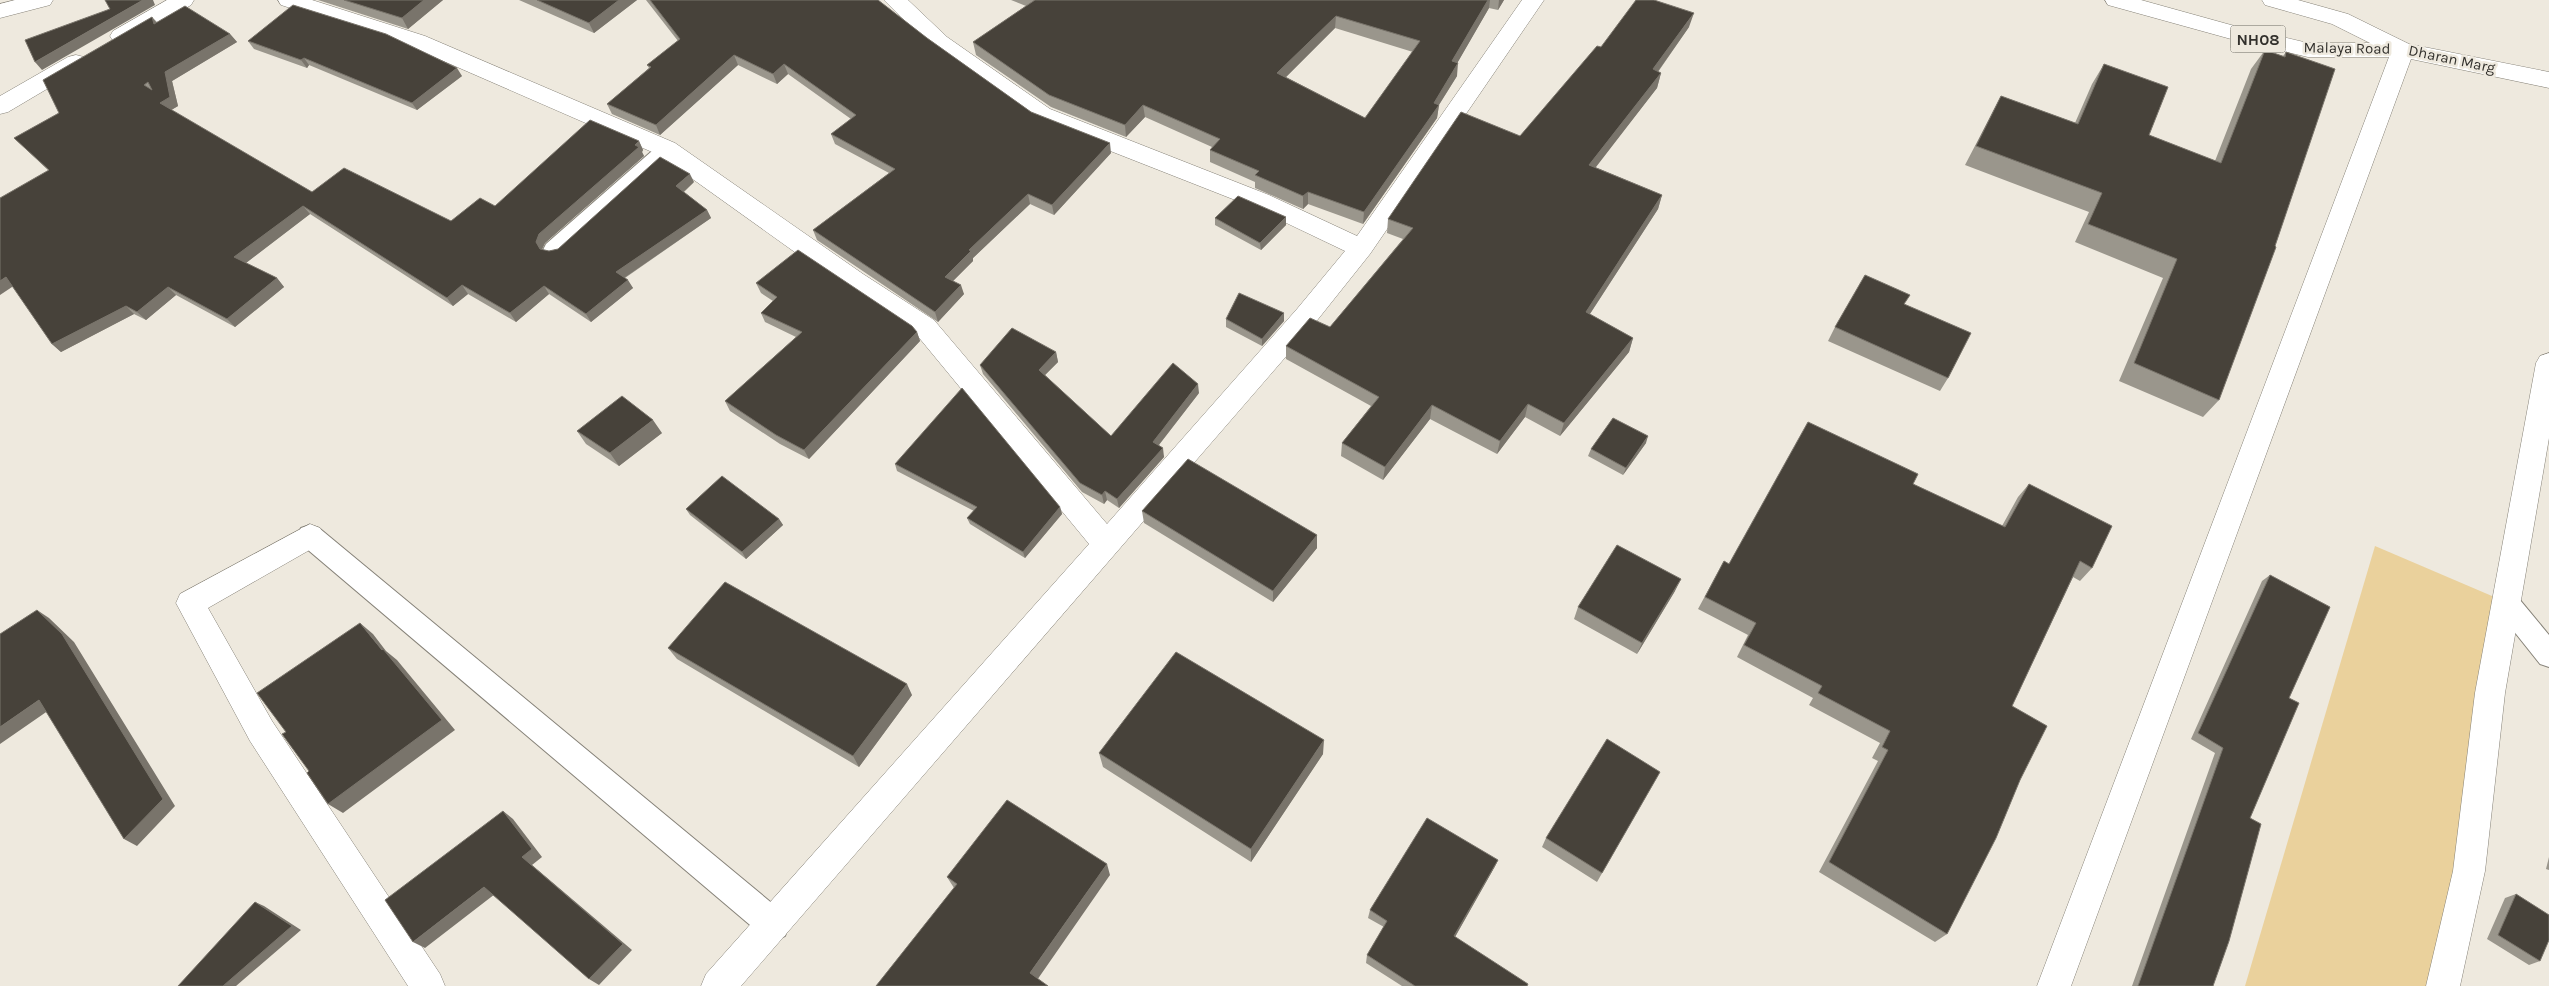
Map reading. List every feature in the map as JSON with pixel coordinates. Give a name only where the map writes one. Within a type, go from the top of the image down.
[{"type":"street","points":[[0,11],[42,0]]},
{"type":"street","points":[[0,106],[183,0]]},
{"type":"street","points":[[289,0],[417,41],[668,149],[854,281],[925,327],[1106,544]]},
{"type":"street","points":[[895,0],[939,42],[1042,115],[1261,201],[1361,248]]},
{"type":"street","points":[[718,986],[774,925],[1306,316],[1361,248],[1533,0]]},
{"type":"street","name":"Malaya Road","points":[[2116,0],[2231,32],[2308,50],[2403,50]]},
{"type":"street","name":"Dharan Marg","points":[[2273,0],[2340,19],[2403,50],[2549,80]]},
{"type":"street","points":[[2054,986],[2403,50]]},
{"type":"street","points":[[2443,986],[2469,871],[2490,693],[2549,363]]},
{"type":"street","points":[[310,536],[190,603],[261,731],[428,986]]},
{"type":"lane","points":[[554,250],[668,149]]},
{"type":"lane","points":[[310,536],[774,925]]},
{"type":"lane","points":[[2506,602],[2549,655]]},
{"type":"shaded area","points":[[2375,546],[2506,602],[2443,986],[2245,986]]},
{"type":"building","points":[[105,0],[143,0],[35,62],[25,40],[110,9]]},
{"type":"building","points":[[344,0],[424,0],[402,18]]},
{"type":"building","points":[[537,0],[619,0],[589,23]]},
{"type":"building","points":[[650,0],[878,0],[927,38],[1031,112],[1110,143],[1052,205],[1028,194],[969,250],[971,251],[945,277],[961,285],[935,312],[813,230],[895,169],[831,134],[856,115],[784,64],[773,74],[734,55],[656,125],[607,104],[651,67],[647,65],[680,39]]},
{"type":"building","points":[[1035,0],[1488,0],[1452,61],[1458,63],[1434,103],[1439,105],[1364,212],[1308,192],[1303,196],[1255,175],[1259,171],[1210,150],[1220,139],[1143,105],[1125,125],[1049,95],[973,42]],"holes":[[[1336,16],[1420,41],[1365,118],[1277,73]]]},
{"type":"building","points":[[1636,0],[1654,0],[1694,13],[1653,69],[1661,73],[1589,165],[1662,195],[1586,312],[1633,338],[1564,423],[1528,404],[1500,441],[1432,405],[1385,467],[1342,443],[1379,397],[1286,346],[1310,318],[1330,327],[1413,228],[1388,219],[1461,112],[1520,136],[1597,46],[1601,47]]},
{"type":"building","points":[[293,5],[386,34],[457,68],[412,103],[304,58],[301,60],[248,41]]},
{"type":"building","points":[[185,6],[230,34],[165,72],[170,97],[160,103],[312,192],[344,168],[451,221],[480,198],[495,206],[590,120],[639,141],[635,145],[639,147],[539,234],[536,242],[540,249],[549,251],[558,249],[660,157],[690,174],[676,186],[707,210],[616,272],[628,280],[586,314],[544,286],[510,313],[462,285],[447,298],[303,206],[234,257],[277,278],[227,319],[168,287],[137,312],[126,306],[52,344],[6,277],[0,281],[0,198],[49,170],[14,138],[59,113],[43,80],[152,17],[154,24]],"holes":[[[148,82],[152,90],[144,85]]]},
{"type":"building","points":[[2265,50],[2285,57],[2286,52],[2335,69],[2276,247],[2219,400],[2134,363],[2177,259],[2088,224],[2102,193],[1976,146],[2001,96],[2078,124],[2104,64],[2168,87],[2149,135],[2221,163]]},
{"type":"building","points":[[1238,196],[1286,217],[1260,243],[1215,218]]},
{"type":"building","points":[[798,250],[912,326],[917,332],[804,450],[776,435],[725,401],[802,332],[761,313],[777,297],[756,283]]},
{"type":"building","points":[[1865,275],[1910,295],[1904,304],[1971,333],[1948,378],[1835,327]]},
{"type":"building","points":[[1239,293],[1284,313],[1262,339],[1226,319]]},
{"type":"building","points":[[1012,328],[1056,352],[1039,370],[1111,436],[1173,363],[1198,384],[1153,442],[1163,448],[1117,499],[1105,491],[1102,495],[1080,483],[980,365]]},
{"type":"building","points":[[962,388],[1060,507],[1023,552],[967,518],[977,507],[895,464]]},
{"type":"building","points":[[622,396],[653,420],[610,453],[577,431]]},
{"type":"building","points":[[1613,418],[1648,436],[1626,468],[1591,449]]},
{"type":"building","points":[[1808,422],[1918,474],[1913,484],[2005,527],[2029,484],[2112,526],[2092,568],[2080,561],[2012,706],[2047,726],[2020,780],[1996,838],[1947,934],[1829,862],[1888,750],[1882,747],[1890,731],[1818,693],[1822,686],[1744,645],[1756,623],[1705,597],[1724,561],[1729,564]]},
{"type":"building","points":[[1188,459],[1317,535],[1273,591],[1142,511]]},
{"type":"building","points":[[722,476],[779,519],[742,552],[686,509]]},
{"type":"building","points":[[1617,545],[1681,579],[1642,643],[1578,607]]},
{"type":"building","points":[[2270,575],[2330,607],[2289,698],[2299,703],[2250,818],[2261,824],[2229,941],[2213,986],[2138,986],[2223,748],[2198,733]]},
{"type":"building","points":[[725,582],[907,684],[853,756],[668,648]]},
{"type":"building","points":[[37,610],[62,634],[163,799],[124,839],[39,700],[0,727],[0,634]]},
{"type":"building","points":[[360,623],[442,720],[328,804],[307,773],[309,771],[282,734],[286,732],[257,693]]},
{"type":"building","points":[[1176,652],[1324,740],[1251,849],[1099,753]]},
{"type":"building","points":[[1607,739],[1660,772],[1602,873],[1546,838]]},
{"type":"building","points":[[1007,800],[1107,864],[1030,973],[1048,986],[876,986],[957,884],[947,877]]},
{"type":"building","points":[[503,811],[532,849],[522,857],[623,944],[589,979],[484,887],[413,942],[385,900]]},
{"type":"building","points":[[1427,818],[1498,860],[1454,936],[1528,984],[1527,986],[1415,986],[1367,955],[1387,921],[1370,910]]},
{"type":"building","points":[[2516,894],[2549,915],[2549,940],[2540,961],[2498,935]]},
{"type":"building","points":[[255,902],[292,926],[223,986],[178,986]]}]
